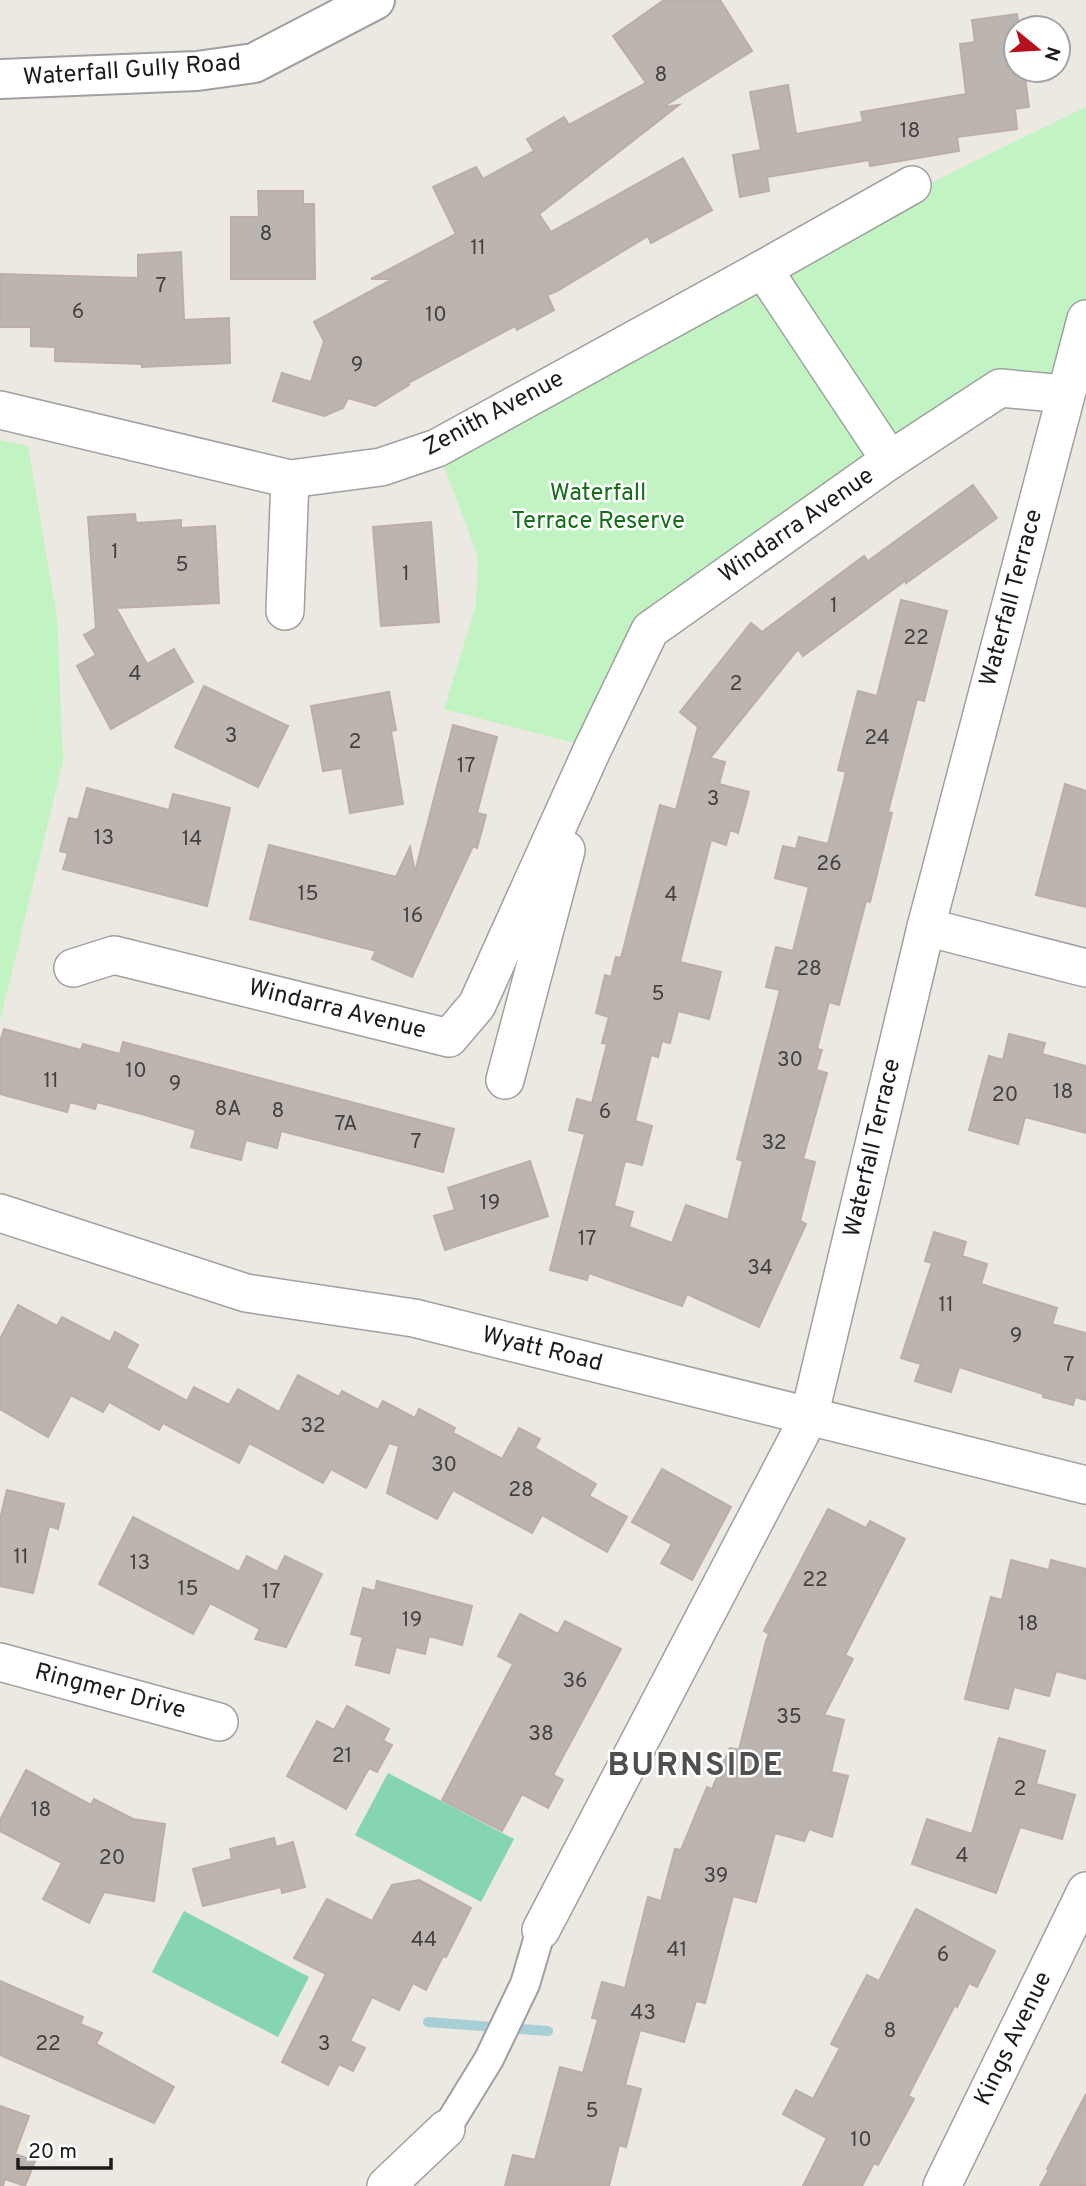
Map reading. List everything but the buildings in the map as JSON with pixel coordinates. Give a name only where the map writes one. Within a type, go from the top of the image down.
[{"type":"street","name":"Waterfall Gully Road","points":[[0,79],[197,71],[254,64],[375,0]]},
{"type":"street","name":"Zenith Avenue","points":[[0,410],[290,479],[381,467],[437,448],[912,185]]},
{"type":"street","points":[[763,269],[890,460]]},
{"type":"street","name":"Waterfall Terrace","points":[[541,1930],[809,1417],[926,927],[1086,319]]},
{"type":"street","name":"Windarra Avenue","points":[[73,968],[114,955],[449,1038],[477,1005],[593,748],[650,630],[890,460],[1000,388],[1065,394]]},
{"type":"street","points":[[285,611],[290,479]]},
{"type":"street","name":"Windarra Avenue","points":[[506,1080],[593,748]]},
{"type":"street","points":[[926,927],[1086,968]]},
{"type":"street","name":"Wyatt Road","points":[[0,1213],[246,1293],[414,1318],[1086,1485]]},
{"type":"street","name":"Ringmer Drive","points":[[0,1662],[219,1722]]},
{"type":"street","name":"Kings Avenue","points":[[942,2186],[1086,1891]]},
{"type":"street","points":[[386,2186],[446,2129],[494,2048],[525,1984],[541,1930]]},
{"type":"green space","name":"Waterfall Terrace Reserve","points":[[1086,107],[1086,319],[1065,394],[1000,389],[650,630],[593,748],[444,709],[476,605],[478,557],[437,448],[763,269]]},
{"type":"green space","points":[[0,440],[28,446],[57,618],[63,761],[0,1021]]},
{"type":"green space","points":[[388,1773],[514,1839],[481,1902],[355,1835]]},
{"type":"green space","points":[[184,1911],[309,1977],[278,2037],[152,1972]]},
{"type":"waterway","points":[[428,2022],[548,2031]]},
{"type":"district","name":"BURNSIDE","points":[[696,1767]]}]
